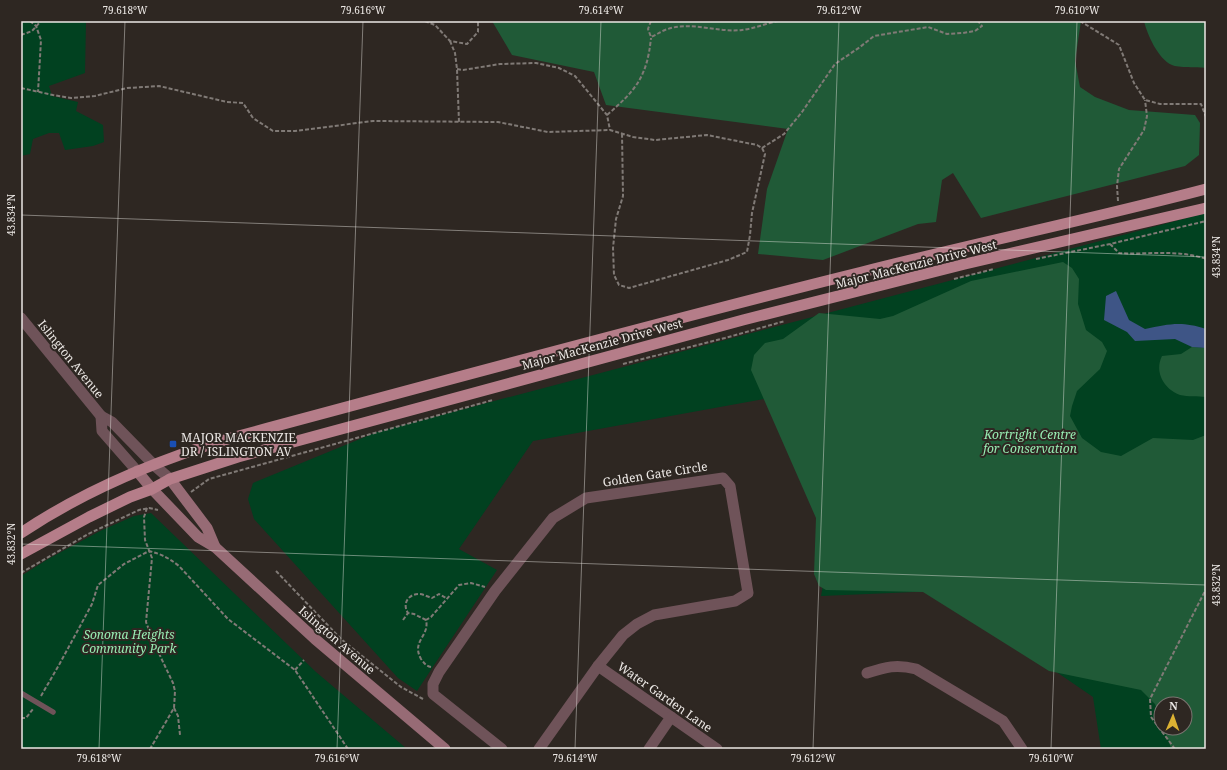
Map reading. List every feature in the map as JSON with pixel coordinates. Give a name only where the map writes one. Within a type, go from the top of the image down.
[{"type":"main road","name":"Major MacKenzie Drive West","points":[[21,534],[44,518],[120,478],[199,447],[627,332],[863,272],[1206,190]]},
{"type":"main road","name":"Major MacKenzie Drive West","points":[[21,554],[89,516],[130,497],[152,489],[170,479],[238,457],[742,320],[973,263],[1206,208]]},
{"type":"main road","name":"Islington Avenue","points":[[137,471],[152,489],[198,537],[215,547],[315,639],[445,749]]},
{"type":"main road","name":"Islington Avenue","points":[[170,479],[207,528],[215,547]]},
{"type":"street","name":"Islington Avenue","points":[[21,318],[101,416],[112,422],[154,465],[170,479]]},
{"type":"street","name":"Islington Avenue","points":[[101,416],[102,431],[137,471]]},
{"type":"street","name":"Golden Gate Circle","points":[[502,749],[433,694],[433,684],[439,672],[495,590],[553,518],[586,498],[722,478],[730,486],[748,593],[735,601],[654,616],[637,624],[623,635],[598,666],[539,749]]},
{"type":"street","name":"Water Garden Lane","points":[[598,666],[717,749]]},
{"type":"street","points":[[867,673],[894,666],[904,666],[916,669],[1003,721],[1022,749]]},
{"type":"street","points":[[649,749],[671,717]]},
{"type":"lane","points":[[21,693],[53,712]]},
{"type":"path","points":[[30,21],[36,26],[41,40],[38,92]]},
{"type":"path","points":[[21,35],[32,31],[41,21]]},
{"type":"path","points":[[425,21],[435,25],[450,41],[455,53],[459,122]]},
{"type":"path","points":[[450,41],[467,44],[478,32],[478,21]]},
{"type":"path","points":[[607,115],[638,85],[649,58],[651,37],[648,29],[651,21]]},
{"type":"path","points":[[651,37],[666,30],[675,28],[695,27],[722,30],[743,30],[778,21]]},
{"type":"path","points":[[762,148],[784,134],[802,112],[835,64],[860,48],[874,36],[928,27],[947,34],[964,33],[975,31],[982,26],[979,22],[985,21]]},
{"type":"path","points":[[1080,21],[1118,45],[1134,83],[1145,100],[1147,116],[1144,130],[1119,169],[1117,186],[1118,201]]},
{"type":"path","points":[[457,69],[463,70],[500,64],[536,63],[559,68],[574,76],[607,115],[610,130]]},
{"type":"path","points":[[21,88],[71,98],[95,96],[127,88],[159,86],[227,102],[242,103],[254,118],[273,131],[295,132],[373,121],[498,122],[548,132],[610,130],[622,133],[633,137],[655,140],[707,136],[757,145],[762,148],[765,154],[752,213],[747,252],[728,260],[629,288],[619,285],[614,275],[613,248],[616,219],[623,196],[622,133]]},
{"type":"path","points":[[1145,100],[1160,104],[1201,104],[1206,117]]},
{"type":"path","points":[[1036,259],[1110,244],[1206,221]]},
{"type":"path","points":[[1110,244],[1119,253],[1160,253],[1198,256],[1206,259]]},
{"type":"path","points":[[953,279],[998,268]]},
{"type":"path","points":[[618,366],[789,320]]},
{"type":"path","points":[[201,486],[209,479],[498,398]]},
{"type":"path","points":[[147,508],[144,517],[145,540],[152,558],[146,622],[175,691],[174,708],[150,749]]},
{"type":"path","points":[[21,573],[88,534],[139,510],[149,508],[159,510]]},
{"type":"path","points":[[40,697],[88,611],[98,585],[124,564],[149,551],[160,554],[174,562],[228,619],[295,670],[348,749]]},
{"type":"path","points":[[276,571],[341,639],[401,688],[423,699]]},
{"type":"path","points":[[426,620],[431,617],[446,598],[451,595],[456,587],[466,583],[495,590]]},
{"type":"path","points":[[1175,749],[1151,717],[1150,699],[1206,589]]},
{"type":"path","points":[[408,613],[406,610],[407,599],[418,594],[432,598],[439,594],[446,598]]},
{"type":"path","points":[[403,620],[408,613]]},
{"type":"path","points":[[408,613],[414,614],[426,620]]},
{"type":"path","points":[[426,620],[427,626],[418,643],[418,652],[424,663],[432,667]]},
{"type":"path","points":[[295,670],[304,660]]},
{"type":"path","points":[[21,718],[26,718],[34,708]]},
{"type":"path","points":[[174,708],[178,716],[180,735]]},
{"type":"green space","points":[[21,21],[86,21],[85,73],[49,86],[52,96],[78,102],[76,111],[103,125],[104,142],[93,146],[65,150],[59,133],[49,133],[33,139],[30,154],[21,156]]},
{"type":"green space","points":[[492,21],[1081,21],[1075,61],[1080,87],[1095,97],[1129,110],[1195,115],[1200,123],[1199,155],[1185,166],[981,218],[953,173],[942,180],[936,222],[918,224],[823,260],[758,254],[767,189],[788,129],[606,105],[594,72],[512,55]]},
{"type":"green space","points":[[1144,21],[1206,21],[1206,68],[1179,67],[1167,62],[1154,46]]},
{"type":"green space","name":"Kortright Centre for Conservation","points":[[1206,213],[1206,749],[1101,749],[1093,697],[938,591],[821,596],[829,552],[781,396],[533,441],[459,549],[497,570],[417,691],[398,678],[254,519],[248,499],[253,483],[377,432]]},
{"type":"green space","name":"Kortright Centre for Conservation","points":[[1063,262],[1072,268],[1079,279],[1078,304],[1086,330],[1102,342],[1107,351],[1100,369],[1077,391],[1070,416],[1082,438],[1101,452],[1121,456],[1153,438],[1193,440],[1206,435],[1206,749],[1171,748],[1167,736],[1193,736],[1193,696],[1153,696],[1153,702],[1141,690],[1049,671],[923,592],[826,590],[819,586],[814,574],[816,518],[751,370],[754,355],[765,343],[783,339],[819,313],[880,319],[893,316],[971,281]]},
{"type":"green space","points":[[1192,347],[1206,348],[1206,397],[1183,396],[1174,392],[1165,384],[1160,374],[1159,368],[1162,356],[1181,354]]},
{"type":"green space","name":"Sonoma Heights Community Park","points":[[151,513],[316,672],[407,749],[21,749],[21,576],[48,559],[100,531],[134,516]]},
{"type":"water","points":[[1116,291],[1129,320],[1145,329],[1182,324],[1206,329],[1206,348],[1192,347],[1175,339],[1135,341],[1127,332],[1104,320],[1106,296]]},
{"type":"place","name":"MAJOR MACKENZIE DR / ISLINGTON AV","points":[[173,444]]}]
